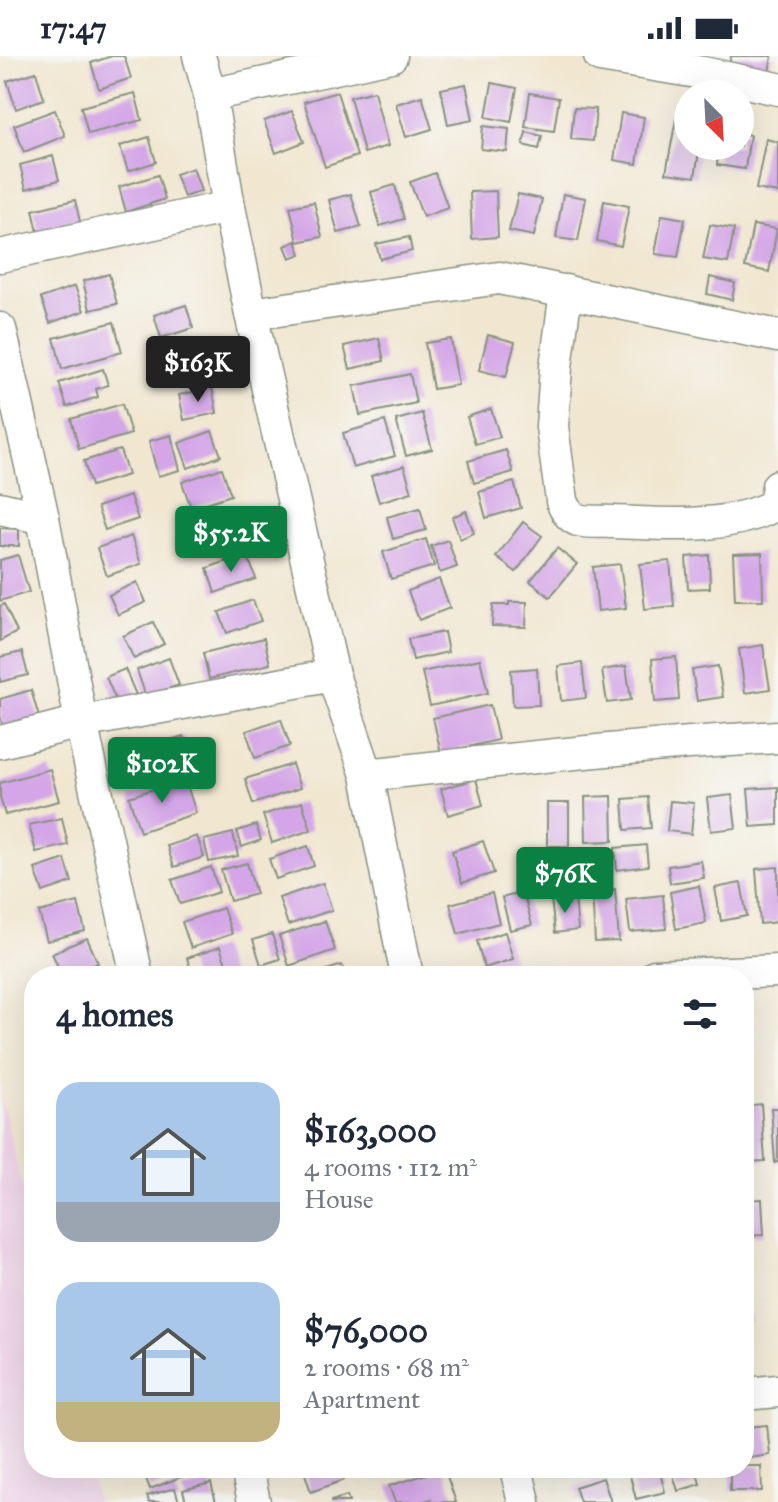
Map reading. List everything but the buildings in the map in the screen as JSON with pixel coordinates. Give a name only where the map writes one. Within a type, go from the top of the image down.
[{"type":"street","points":[[199,56],[210,95],[251,314],[333,675],[367,775],[405,966]]},
{"type":"street","points":[[210,95],[391,56]]},
{"type":"street","points":[[600,56],[704,64],[778,89]]},
{"type":"street","points":[[0,256],[229,207]]},
{"type":"street","points":[[251,314],[499,278],[778,336]]},
{"type":"street","points":[[566,291],[552,427],[562,501],[567,512],[577,520],[718,523],[762,512],[775,505],[778,486]]},
{"type":"street","points":[[0,329],[43,518],[81,722],[135,966]]},
{"type":"street","points":[[0,508],[43,518]]},
{"type":"street","points":[[0,742],[81,722],[333,675]]},
{"type":"street","points":[[367,775],[778,737]]},
{"type":"street","points":[[754,972],[778,971]]},
{"type":"street","points":[[754,1393],[778,1391]]},
{"type":"street","points":[[249,1478],[254,1502]]},
{"type":"street","points":[[518,1478],[521,1501]]},
{"type":"shaded area","points":[[0,1094],[24,1194],[24,1478],[91,1478],[97,1502],[0,1502]]}]
